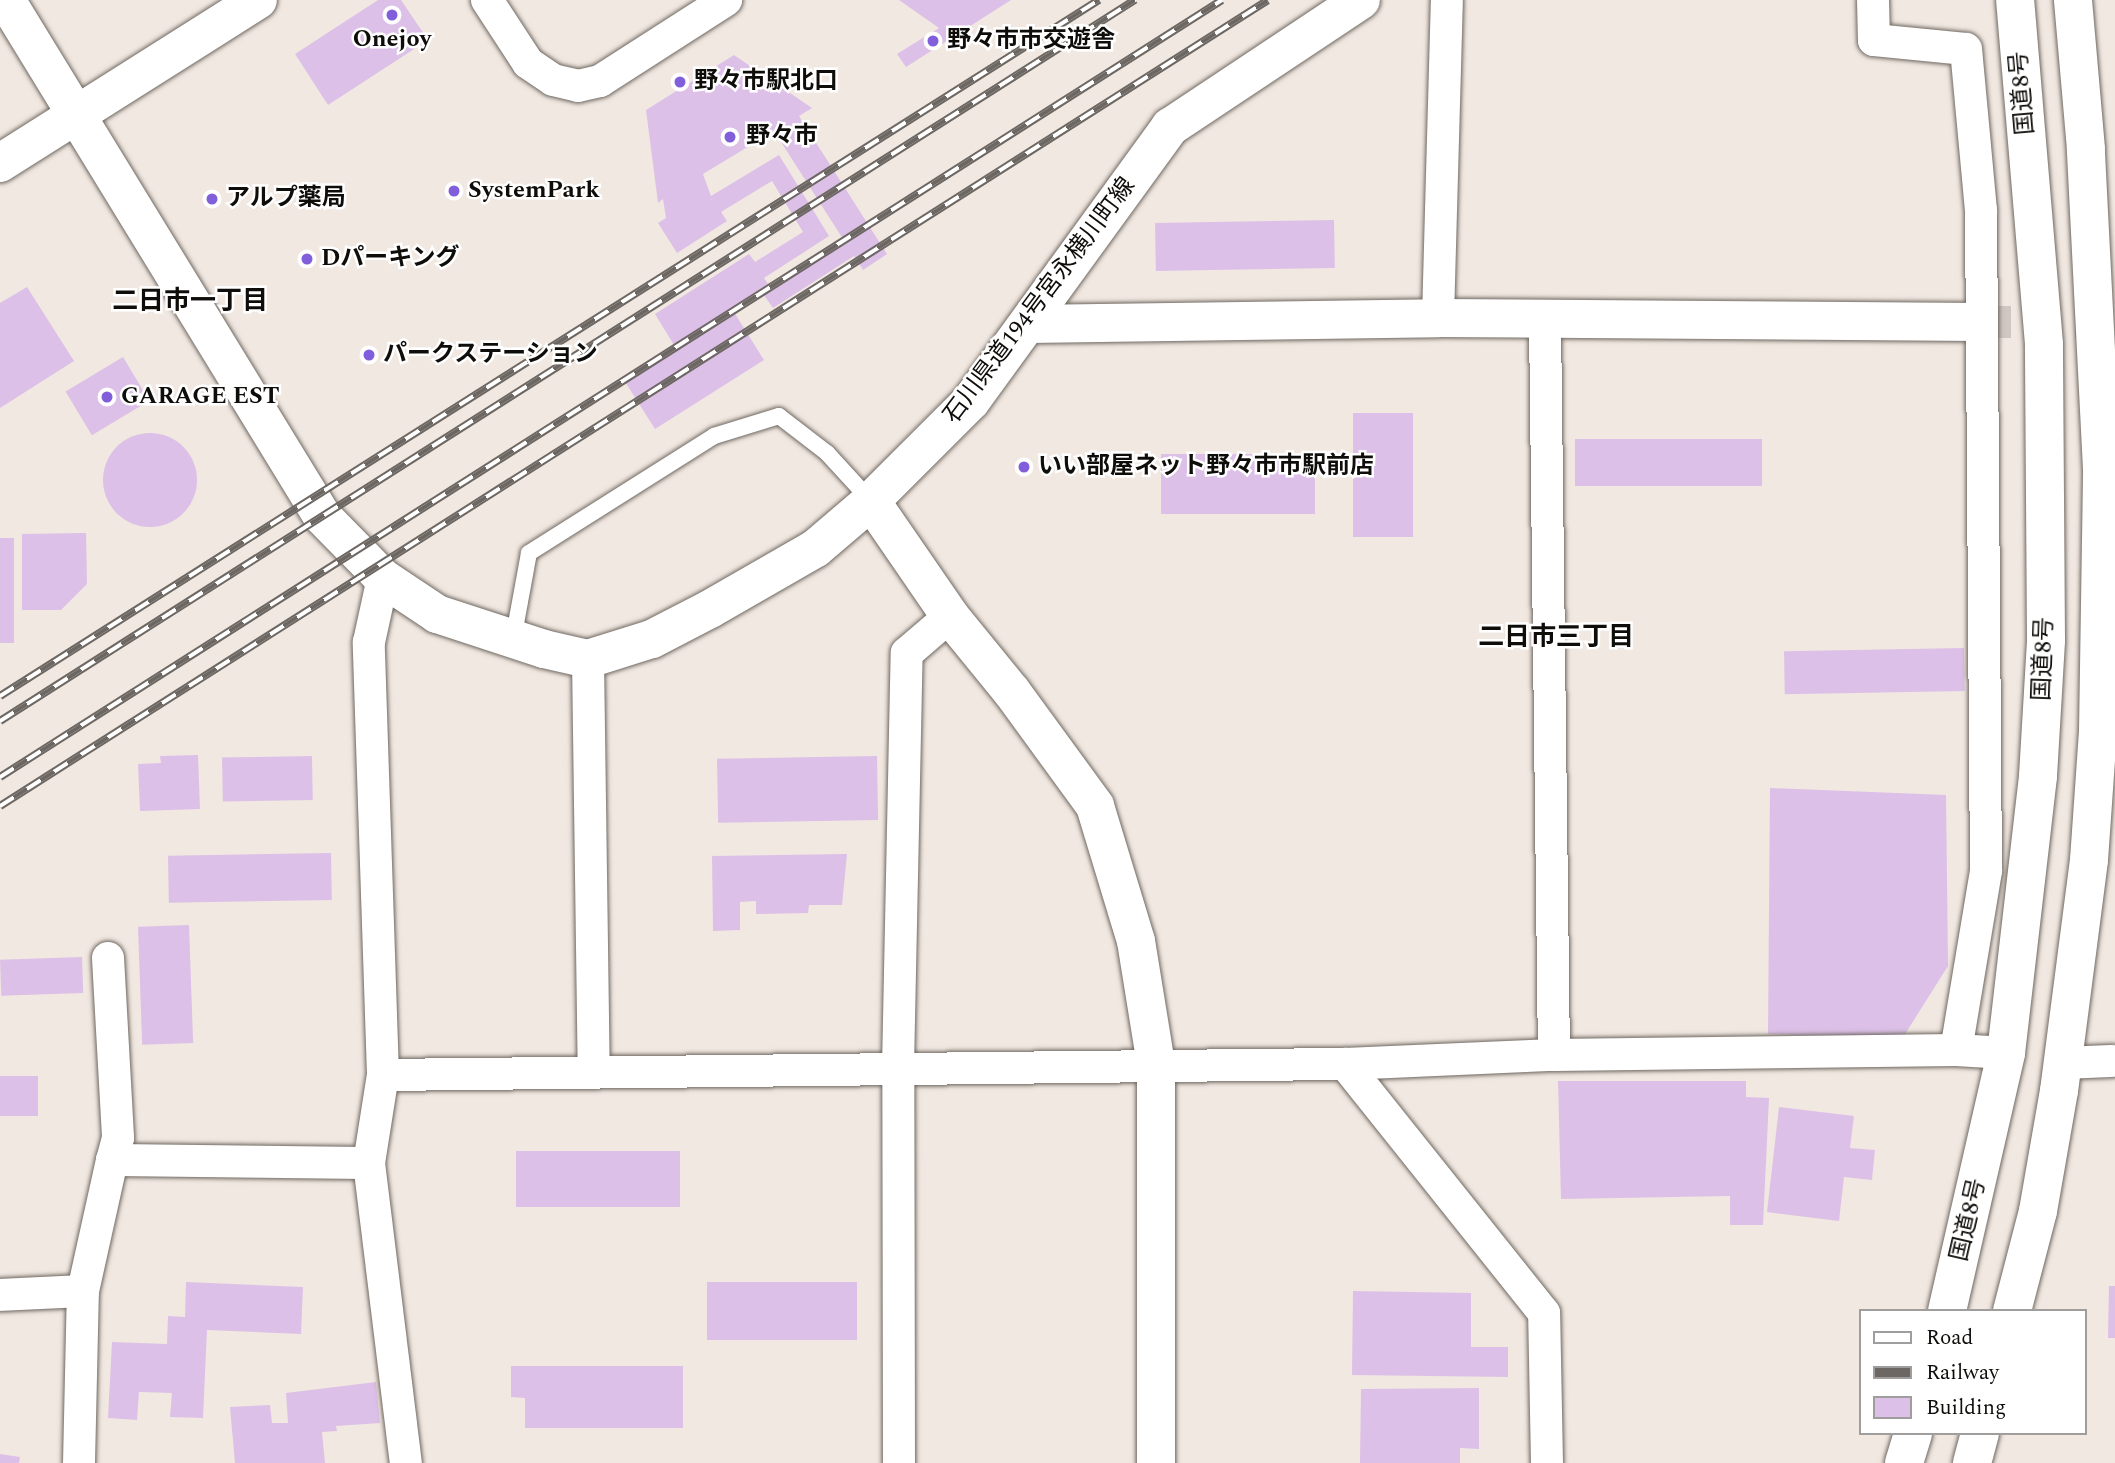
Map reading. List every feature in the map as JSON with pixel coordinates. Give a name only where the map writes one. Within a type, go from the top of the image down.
[{"type":"main road","points":[[6,0],[321,516],[383,578],[437,614],[513,640],[588,659]]},
{"type":"main road","points":[[0,163],[75,113],[258,0]]},
{"type":"main road","name":"石川県道194号宮永横川町線","points":[[588,659],[652,639],[722,603],[816,548],[871,501],[971,401],[1170,127],[1361,0]]},
{"type":"main road","name":"国道8号","points":[[1947,1309],[2006,1053],[2038,776],[2046,640],[2044,344],[2015,0]]},
{"type":"main road","points":[[2013,1309],[2038,1211],[2062,1063],[2089,860],[2102,583],[2102,469],[2086,149],[2073,0]]},
{"type":"main road","points":[[1029,324],[1438,318],[1545,321],[1979,322]]},
{"type":"main road","points":[[871,501],[950,616],[1012,692],[1095,806],[1136,941],[1156,1063],[1156,1463]]},
{"type":"main road","points":[[1904,1463],[1912,1435]]},
{"type":"main road","points":[[1972,1463],[1979,1435]]},
{"type":"street","points":[[487,0],[528,63],[553,80],[578,86],[600,81],[726,0]]},
{"type":"street","points":[[1438,318],[1447,0]]},
{"type":"street","points":[[1873,0],[1874,40],[1966,48],[1981,210],[1979,322],[1986,871],[1956,1049]]},
{"type":"street","points":[[1545,321],[1554,1055]]},
{"type":"street","points":[[383,578],[369,642],[383,1074],[369,1163],[406,1463]]},
{"type":"street","points":[[899,1463],[898,1067],[907,653],[950,616]]},
{"type":"street","points":[[588,659],[594,1072]]},
{"type":"street","points":[[79,1463],[83,1291],[118,1138],[108,958]]},
{"type":"street","points":[[383,1074],[1156,1063],[1345,1064],[1554,1055],[1956,1049],[2006,1053]]},
{"type":"street","points":[[2062,1063],[2114,1055]]},
{"type":"street","points":[[1345,1064],[1544,1313],[1547,1463]]},
{"type":"street","points":[[112,1160],[369,1163]]},
{"type":"street","points":[[0,1295],[83,1291]]},
{"type":"lane","points":[[513,640],[529,553],[714,436],[779,416],[827,453],[871,501]]},
{"type":"building","points":[[378,0],[401,0],[428,40],[328,105],[295,54]]},
{"type":"building","name":"野々市市交遊舎","points":[[899,0],[1011,0],[906,67],[897,54],[939,28]]},
{"type":"building","points":[[734,55],[812,108],[799,116],[887,254],[863,270],[854,256],[773,308],[761,291],[843,239],[774,131],[703,174],[711,196],[779,155],[829,236],[764,278],[768,284],[714,319],[732,309],[764,360],[655,429],[622,377],[674,345],[655,314],[749,254],[755,262],[803,232],[772,181],[721,212],[727,221],[677,253],[658,223],[666,218],[663,199],[658,203],[646,110]]},
{"type":"building","points":[[1334,220],[1335,268],[1156,271],[1155,223]]},
{"type":"building","points":[[27,287],[74,361],[0,408],[0,303]]},
{"type":"building","points":[[123,357],[149,401],[92,435],[66,392]]},
{"type":"building","points":[[1353,413],[1413,413],[1413,537],[1353,537]]},
{"type":"building","points":[[150,433],[168,436],[183,447],[194,462],[197,480],[194,498],[183,513],[168,524],[150,527],[132,524],[117,513],[106,498],[103,480],[106,462],[117,447],[132,436]]},
{"type":"building","points":[[1575,439],[1762,439],[1762,486],[1575,486]]},
{"type":"building","points":[[1161,454],[1315,454],[1315,514],[1161,514]]},
{"type":"building","points":[[86,533],[87,584],[61,610],[22,610],[22,534]]},
{"type":"building","points":[[0,538],[14,538],[14,643],[0,643]]},
{"type":"building","points":[[1964,648],[1965,691],[1785,694],[1784,651]]},
{"type":"building","points":[[198,755],[200,809],[140,811],[138,764],[161,763],[160,756]]},
{"type":"building","points":[[312,756],[313,800],[223,802],[222,758]]},
{"type":"building","points":[[877,756],[878,820],[718,823],[717,759]]},
{"type":"building","points":[[1770,788],[1946,795],[1948,966],[1902,1039],[1768,1034]]},
{"type":"building","points":[[331,853],[332,900],[169,903],[168,856]]},
{"type":"building","points":[[847,854],[842,905],[809,905],[808,913],[756,914],[756,901],[740,902],[740,930],[713,931],[712,856]]},
{"type":"building","points":[[189,925],[193,1043],[142,1045],[138,927]]},
{"type":"building","points":[[82,957],[83,993],[1,996],[0,960]]},
{"type":"building","points":[[0,1076],[38,1076],[38,1116],[0,1116]]},
{"type":"building","points":[[1558,1081],[1746,1081],[1746,1097],[1769,1098],[1763,1225],[1730,1225],[1730,1196],[1561,1199]]},
{"type":"building","points":[[1779,1107],[1854,1116],[1850,1148],[1875,1150],[1872,1180],[1844,1177],[1839,1221],[1767,1212]]},
{"type":"building","points":[[516,1151],[680,1151],[680,1207],[516,1207]]},
{"type":"building","points":[[186,1282],[303,1287],[301,1334],[207,1330],[203,1418],[170,1417],[172,1393],[139,1392],[137,1420],[108,1418],[112,1342],[167,1344],[168,1316],[185,1317]]},
{"type":"building","points":[[707,1282],[857,1282],[857,1340],[707,1340]]},
{"type":"building","points":[[2109,1286],[2115,1286],[2115,1338],[2108,1338]]},
{"type":"building","points":[[1353,1291],[1471,1293],[1471,1347],[1508,1347],[1508,1377],[1352,1375]]},
{"type":"building","points":[[511,1366],[683,1366],[683,1428],[525,1428],[525,1398],[511,1397]]},
{"type":"building","points":[[376,1382],[380,1423],[336,1426],[337,1431],[322,1432],[325,1463],[235,1463],[230,1407],[270,1405],[272,1423],[288,1423],[286,1393]]},
{"type":"building","points":[[1479,1388],[1479,1449],[1460,1448],[1460,1463],[1360,1463],[1361,1389]]},
{"type":"building","points":[[0,1454],[20,1457],[19,1463],[0,1463]]},
{"type":"tunnel","points":[[1979,322],[2115,322]]},
{"type":"railway","points":[[0,696],[1099,0]]},
{"type":"railway","points":[[0,721],[1135,0]]},
{"type":"railway","points":[[0,777],[1222,0]]},
{"type":"railway","points":[[0,806],[1268,0]]},
{"type":"place","name":"Onejoy","points":[[392,15]]},
{"type":"place","name":"野々市市交遊舎","points":[[933,41]]},
{"type":"place","name":"野々市駅北口","points":[[680,82]]},
{"type":"place","name":"野々市","points":[[730,137]]},
{"type":"place","name":"SystemPark","points":[[454,191]]},
{"type":"place","name":"アルプ薬局","points":[[212,199]]},
{"type":"place","name":"Dパーキング","points":[[307,259]]},
{"type":"place","name":"パークステーション","points":[[369,355]]},
{"type":"place","name":"GARAGE EST","points":[[107,397]]},
{"type":"place","name":"いい部屋ネット野々市市駅前店","points":[[1024,467]]},
{"type":"district","name":"二日市一丁目","points":[[190,302]]},
{"type":"district","name":"二日市三丁目","points":[[1556,638]]}]
